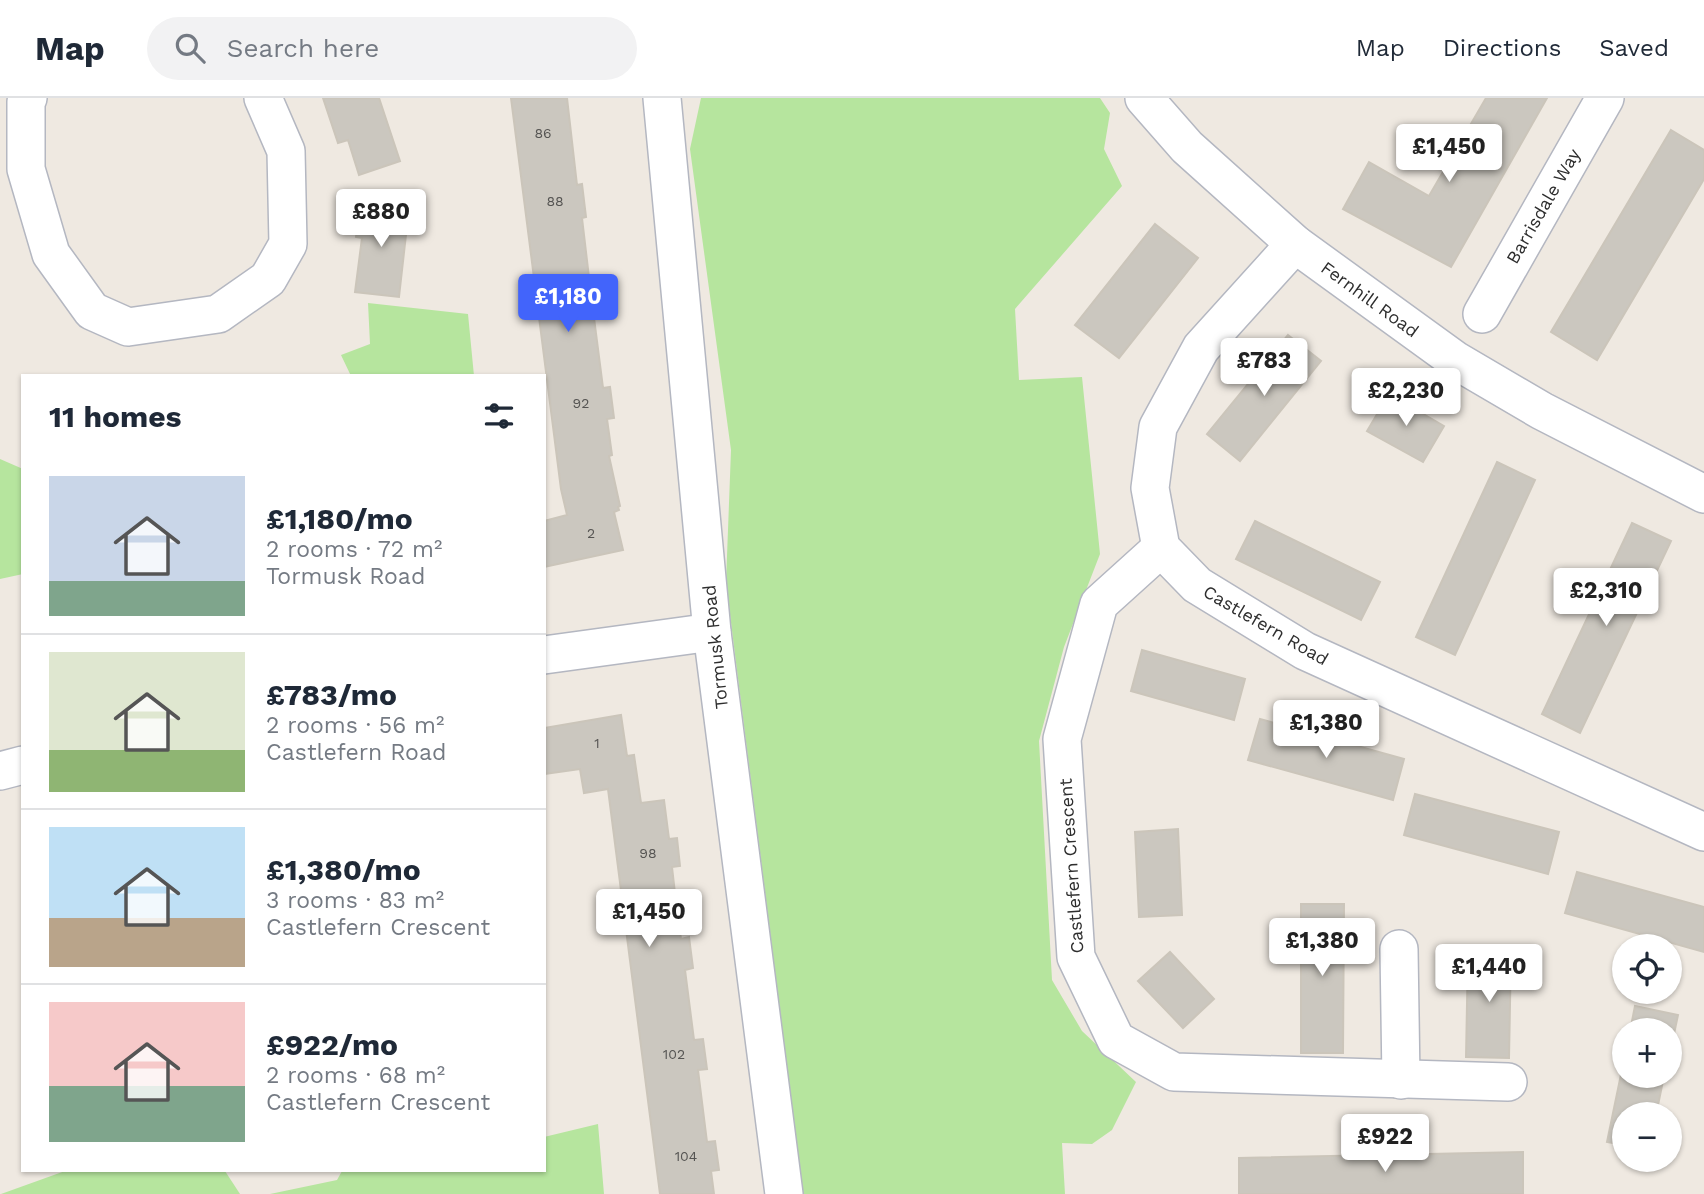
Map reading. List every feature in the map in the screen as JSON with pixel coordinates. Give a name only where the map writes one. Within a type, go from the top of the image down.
[{"type":"street","points":[[28,98],[26,169],[51,254],[92,312],[128,327],[218,314],[268,279],[288,244],[286,150],[263,98]]},
{"type":"street","name":"Tormusk Road","points":[[662,98],[712,632],[784,1194]]},
{"type":"street","name":"Fernhill Road","points":[[1144,98],[1186,147],[1295,244],[1455,360],[1542,411],[1704,494]]},
{"type":"street","name":"Barrisdale Way","points":[[1482,314],[1605,98]]},
{"type":"street","points":[[1161,548],[1150,488],[1158,427],[1201,348],[1295,244]]},
{"type":"street","name":"Castlefern Road","points":[[1161,548],[1196,585],[1305,651],[1704,832]]},
{"type":"street","name":"Castlefern Crescent","points":[[1161,548],[1099,604],[1062,739],[1076,957],[1116,1040],[1174,1072],[1508,1082]]},
{"type":"street","points":[[546,655],[712,632]]},
{"type":"street","points":[[0,771],[21,766]]},
{"type":"street","points":[[1399,949],[1401,1080]]},
{"type":"green space","points":[[701,98],[1100,98],[1110,113],[1104,149],[1122,186],[1015,309],[1019,380],[1082,377],[1100,554],[1064,647],[1039,741],[1052,980],[1082,1031],[1136,1082],[1112,1130],[1092,1144],[1062,1143],[1065,1194],[803,1194],[726,583],[731,450],[690,149]]},
{"type":"green space","points":[[368,303],[468,314],[474,374],[350,374],[341,355],[370,344]]},
{"type":"green space","points":[[0,459],[21,468],[21,574],[0,579]]},
{"type":"green space","points":[[598,1124],[604,1194],[270,1194],[337,1180],[341,1172],[546,1172],[546,1137]]},
{"type":"green space","points":[[62,1172],[226,1172],[240,1194],[1,1194]]},
{"type":"building","points":[[323,98],[379,98],[400,161],[359,175],[348,140],[338,143]]},
{"type":"building","points":[[511,98],[567,98],[577,185],[582,184],[586,217],[582,218],[590,286],[595,285],[599,317],[594,318],[603,388],[610,387],[614,418],[607,419],[612,455],[609,456],[620,506],[619,510],[614,512],[623,550],[546,567],[546,520],[567,515],[561,489]]},
{"type":"building","points":[[1486,98],[1547,98],[1451,267],[1343,209],[1369,162],[1429,196]]},
{"type":"building","points":[[1671,130],[1704,150],[1704,179],[1597,360],[1551,332]]},
{"type":"building","points":[[360,202],[409,208],[399,297],[355,292],[362,238],[356,237]]},
{"type":"building","points":[[1155,224],[1198,258],[1119,358],[1075,325]]},
{"type":"building","points":[[1288,335],[1321,361],[1240,461],[1207,434]]},
{"type":"building","points":[[1389,394],[1444,426],[1423,462],[1367,431]]},
{"type":"building","points":[[1497,462],[1535,480],[1455,655],[1416,637]]},
{"type":"building","points":[[1255,521],[1380,582],[1361,620],[1236,559]]},
{"type":"building","points":[[1632,523],[1671,541],[1580,733],[1542,714]]},
{"type":"building","points":[[1142,650],[1245,679],[1234,720],[1131,691]]},
{"type":"building","points":[[621,715],[627,756],[634,755],[641,803],[664,800],[669,839],[677,838],[680,866],[672,867],[681,939],[689,937],[693,968],[685,970],[694,1040],[703,1039],[707,1069],[698,1070],[707,1142],[715,1141],[719,1170],[711,1171],[714,1194],[660,1194],[608,789],[584,793],[580,769],[546,774],[546,728]]},
{"type":"building","points":[[1260,719],[1404,759],[1393,800],[1248,760]]},
{"type":"building","points":[[1415,794],[1559,832],[1548,874],[1404,835]]},
{"type":"building","points":[[1178,829],[1182,915],[1139,917],[1135,832]]},
{"type":"building","points":[[1577,872],[1704,907],[1704,952],[1682,946],[1682,934],[1640,934],[1565,913]]},
{"type":"building","points":[[1301,904],[1344,904],[1343,1053],[1301,1053]]},
{"type":"building","points":[[1468,951],[1511,951],[1509,1058],[1466,1057]]},
{"type":"building","points":[[1170,952],[1214,999],[1183,1028],[1138,981]]},
{"type":"building","points":[[1635,1006],[1678,1015],[1677,1018],[1633,1018]]},
{"type":"building","points":[[1618,1088],[1662,1088],[1659,1102],[1615,1102]]},
{"type":"building","points":[[1612,1118],[1612,1143],[1607,1142]]},
{"type":"building","points":[[1523,1152],[1523,1194],[1239,1194],[1239,1158]]}]
